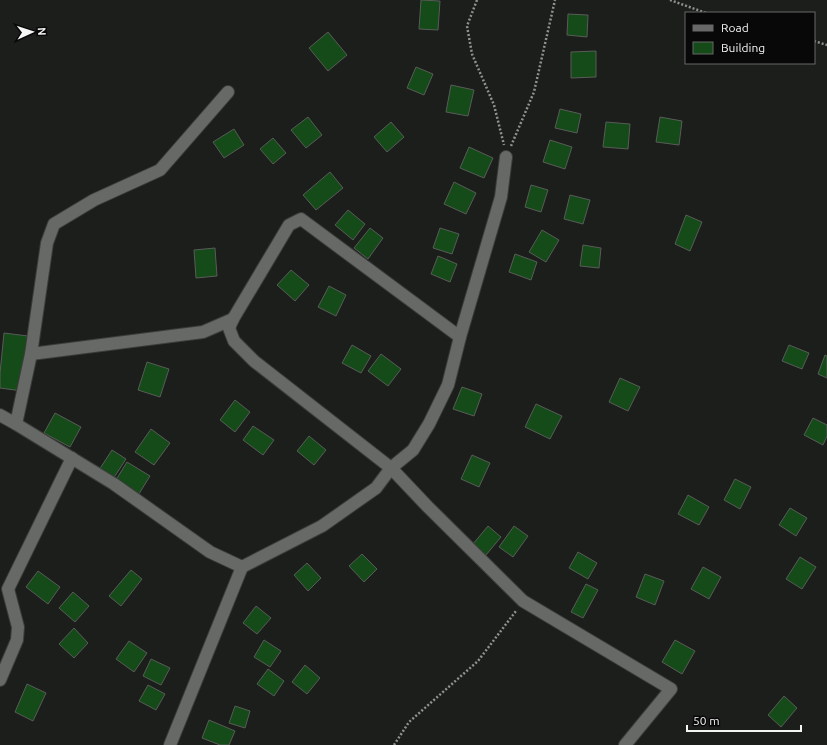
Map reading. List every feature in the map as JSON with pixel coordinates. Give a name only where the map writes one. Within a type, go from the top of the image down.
[{"type":"street","points":[[16,424],[32,354],[47,243],[54,224],[94,200],[160,170],[228,92]]},
{"type":"street","points":[[170,745],[242,567],[322,526],[376,488],[391,468],[413,450],[429,424],[448,385],[460,337],[500,197],[506,157]]},
{"type":"street","points":[[460,337],[301,219],[289,225],[229,328],[234,341],[254,361],[391,468],[427,506],[523,601],[671,689],[625,745]]},
{"type":"street","points":[[32,354],[203,332],[233,319]]},
{"type":"street","points":[[0,415],[114,484],[210,552],[242,567]]},
{"type":"street","points":[[0,680],[17,640],[18,627],[8,589],[72,458]]},
{"type":"path","points":[[477,0],[467,26],[472,54],[494,105],[506,157]]},
{"type":"path","points":[[506,157],[534,92],[555,0]]},
{"type":"path","points":[[670,0],[703,12]]},
{"type":"path","points":[[815,41],[827,45]]},
{"type":"path","points":[[394,745],[409,722],[478,661],[523,601]]},
{"type":"building","points":[[421,0],[440,1],[438,30],[419,29]]},
{"type":"building","points":[[568,14],[588,15],[587,37],[567,35]]},
{"type":"building","points":[[328,32],[347,55],[328,71],[309,48]]},
{"type":"building","points":[[596,51],[596,77],[571,78],[571,52]]},
{"type":"building","points":[[416,67],[433,74],[424,95],[407,88]]},
{"type":"building","points":[[451,85],[474,90],[468,116],[446,112]]},
{"type":"building","points":[[560,109],[581,114],[577,133],[555,128]]},
{"type":"building","points":[[308,117],[322,135],[306,148],[291,130]]},
{"type":"building","points":[[660,117],[682,121],[679,145],[656,142]]},
{"type":"building","points":[[391,122],[404,137],[387,152],[374,137]]},
{"type":"building","points":[[606,122],[630,124],[628,149],[603,147]]},
{"type":"building","points":[[234,129],[244,145],[224,158],[213,142]]},
{"type":"building","points":[[273,138],[286,153],[273,164],[260,149]]},
{"type":"building","points":[[550,140],[572,147],[565,169],[543,162]]},
{"type":"building","points":[[469,147],[493,158],[484,178],[460,168]]},
{"type":"building","points":[[330,172],[343,188],[316,210],[303,195]]},
{"type":"building","points":[[454,182],[476,193],[466,214],[444,204]]},
{"type":"building","points":[[531,185],[548,190],[541,212],[525,207]]},
{"type":"building","points":[[570,195],[590,200],[583,224],[564,219]]},
{"type":"building","points":[[348,210],[365,224],[353,240],[335,225]]},
{"type":"building","points":[[686,215],[702,222],[690,251],[675,244]]},
{"type":"building","points":[[370,228],[383,238],[368,259],[354,248]]},
{"type":"building","points":[[440,228],[459,234],[452,254],[433,248]]},
{"type":"building","points":[[542,230],[559,240],[546,262],[529,252]]},
{"type":"building","points":[[583,245],[601,248],[599,268],[580,266]]},
{"type":"building","points":[[215,248],[217,276],[196,278],[194,250]]},
{"type":"building","points":[[515,254],[537,262],[531,280],[509,272]]},
{"type":"building","points":[[438,256],[457,264],[450,282],[431,274]]},
{"type":"building","points":[[291,270],[309,285],[295,301],[277,285]]},
{"type":"building","points":[[329,286],[346,295],[336,316],[318,307]]},
{"type":"building","points":[[4,333],[28,336],[22,391],[0,388]]},
{"type":"building","points":[[352,345],[371,356],[361,373],[342,363]]},
{"type":"building","points":[[789,345],[809,353],[802,369],[782,361]]},
{"type":"building","points":[[381,354],[401,369],[388,386],[368,371]]},
{"type":"building","points":[[825,355],[827,356],[827,378],[818,374]]},
{"type":"building","points":[[147,362],[169,369],[160,397],[138,390]]},
{"type":"building","points":[[620,378],[640,387],[628,411],[609,402]]},
{"type":"building","points":[[462,387],[482,394],[474,416],[453,409]]},
{"type":"building","points":[[235,400],[250,412],[235,432],[220,420]]},
{"type":"building","points":[[536,404],[562,416],[550,439],[525,427]]},
{"type":"building","points":[[55,413],[81,427],[70,447],[44,433]]},
{"type":"building","points":[[813,418],[827,425],[827,436],[823,445],[804,435]]},
{"type":"building","points":[[253,426],[274,440],[263,455],[243,440]]},
{"type":"building","points":[[151,429],[170,443],[154,465],[135,452]]},
{"type":"building","points":[[309,436],[326,450],[314,465],[297,451]]},
{"type":"building","points":[[112,450],[126,459],[113,479],[99,470]]},
{"type":"building","points":[[472,455],[490,463],[479,487],[461,479]]},
{"type":"building","points":[[127,462],[150,476],[137,497],[114,483]]},
{"type":"building","points":[[735,479],[751,487],[740,509],[724,500]]},
{"type":"building","points":[[688,495],[709,507],[699,525],[678,514]]},
{"type":"building","points":[[790,508],[807,518],[796,536],[779,525]]},
{"type":"building","points":[[488,526],[501,537],[486,555],[473,544]]},
{"type":"building","points":[[514,526],[528,536],[513,557],[499,547]]},
{"type":"building","points":[[578,552],[597,563],[588,579],[569,568]]},
{"type":"building","points":[[362,554],[377,569],[364,582],[349,566]]},
{"type":"building","points":[[800,557],[816,567],[802,589],[786,579]]},
{"type":"building","points":[[307,563],[321,578],[308,591],[294,575]]},
{"type":"building","points":[[703,567],[721,577],[709,599],[691,589]]},
{"type":"building","points":[[131,570],[142,579],[121,606],[109,596]]},
{"type":"building","points":[[38,571],[60,587],[48,604],[26,587]]},
{"type":"building","points":[[645,574],[664,581],[655,605],[636,597]]},
{"type":"building","points":[[586,584],[598,590],[583,618],[571,612]]},
{"type":"building","points":[[73,592],[89,606],[75,622],[59,608]]},
{"type":"building","points":[[256,606],[271,618],[257,634],[243,623]]},
{"type":"building","points":[[74,628],[88,643],[74,658],[59,644]]},
{"type":"building","points":[[264,640],[281,651],[270,667],[254,657]]},
{"type":"building","points":[[675,640],[695,651],[682,674],[662,662]]},
{"type":"building","points":[[129,641],[147,653],[134,672],[116,659]]},
{"type":"building","points":[[151,659],[170,668],[161,685],[143,676]]},
{"type":"building","points":[[305,665],[320,678],[307,694],[292,682]]},
{"type":"building","points":[[268,669],[284,681],[274,696],[257,684]]},
{"type":"building","points":[[27,684],[46,693],[33,721],[15,712]]},
{"type":"building","points":[[148,685],[165,694],[156,710],[139,701]]},
{"type":"building","points":[[784,696],[797,708],[781,727],[768,715]]},
{"type":"building","points":[[235,706],[250,711],[245,728],[229,723]]},
{"type":"building","points":[[209,720],[235,731],[229,745],[220,745],[202,738]]}]
